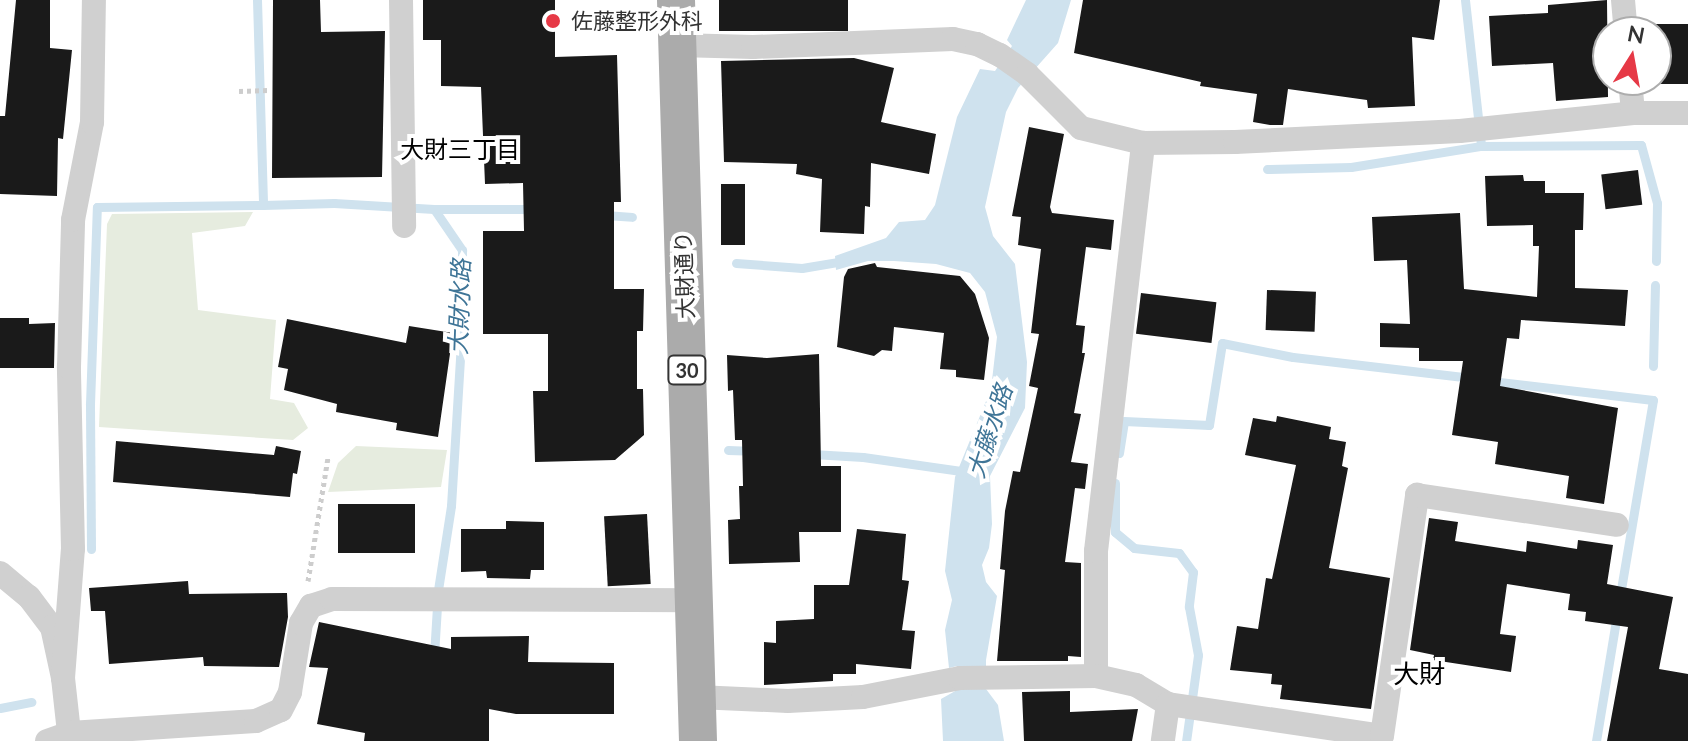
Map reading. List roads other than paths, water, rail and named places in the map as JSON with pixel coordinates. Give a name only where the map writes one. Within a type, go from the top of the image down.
[{"type":"main road","name":"大財通り","points":[[676,0],[698,741]]},
{"type":"street","points":[[63,678],[73,549],[69,367],[73,220],[92,122],[94,0]]},
{"type":"street","points":[[401,0],[404,226]]},
{"type":"street","points":[[678,45],[753,47],[953,39],[977,44],[1000,55],[1027,74],[1081,128],[1143,143],[1235,142],[1460,131],[1633,113],[1688,113]]},
{"type":"street","points":[[1631,96],[1633,113]]},
{"type":"street","points":[[1096,676],[1096,551],[1143,143]]},
{"type":"street","points":[[697,697],[788,701],[863,697],[931,683],[991,677],[1096,676],[1136,685],[1182,706],[1382,736],[1417,495],[1617,525]]},
{"type":"street","points":[[0,573],[29,597],[52,627],[63,678],[70,737]]},
{"type":"street","points":[[47,741],[256,721],[281,710],[290,692],[301,623],[311,606],[332,599],[694,600]]},
{"type":"street","points":[[1163,741],[1182,706]]},
{"type":"water","name":"大藤水路","points":[[1026,0],[1071,0],[1058,43],[1018,88],[1006,112],[985,207],[993,236],[1015,264],[1027,362],[1025,408],[990,476],[992,524],[989,548],[982,565],[986,582],[997,596],[986,660],[986,689],[998,705],[1004,741],[943,741],[941,699],[957,690],[957,666],[949,668],[945,630],[952,600],[945,571],[955,477],[991,389],[997,337],[985,292],[970,273],[936,264],[894,261],[868,261],[836,270],[835,256],[886,238],[899,222],[925,220],[935,205],[957,117],[980,69],[995,71],[1012,46],[1007,40]]},
{"type":"waterway","name":"大財水路","points":[[257,0],[263,205],[334,203],[434,209],[462,250],[462,326],[451,506],[438,590],[434,655]]},
{"type":"waterway","points":[[1465,0],[1481,146],[1641,145],[1657,203],[1656,261]]},
{"type":"waterway","points":[[1267,169],[1351,167],[1481,146]]},
{"type":"waterway","points":[[91,549],[90,404],[97,207],[263,205]]},
{"type":"waterway","points":[[434,209],[535,209]]},
{"type":"waterway","points":[[605,215],[632,217]]},
{"type":"waterway","points":[[736,263],[802,268],[844,261]]},
{"type":"waterway","points":[[1653,366],[1655,285]]},
{"type":"waterway","points":[[1119,453],[1124,421],[1209,425],[1222,343],[1293,357],[1472,378]]},
{"type":"waterway","points":[[1491,381],[1653,400],[1620,596]]},
{"type":"waterway","points":[[728,450],[753,451]]},
{"type":"waterway","name":"大藤水路","points":[[812,454],[863,457],[968,472]]},
{"type":"waterway","points":[[1115,483],[1115,532],[1134,548],[1179,553],[1193,572],[1189,607],[1198,655],[1186,741]]},
{"type":"waterway","points":[[1596,741],[1617,614]]},
{"type":"waterway","points":[[0,708],[31,702]]},
{"type":"place","name":"佐藤整形外科","points":[[553,21]]},
{"type":"district","name":"大財三丁目","points":[[460,149]]},
{"type":"district","name":"大財","points":[[1419,674]]}]
